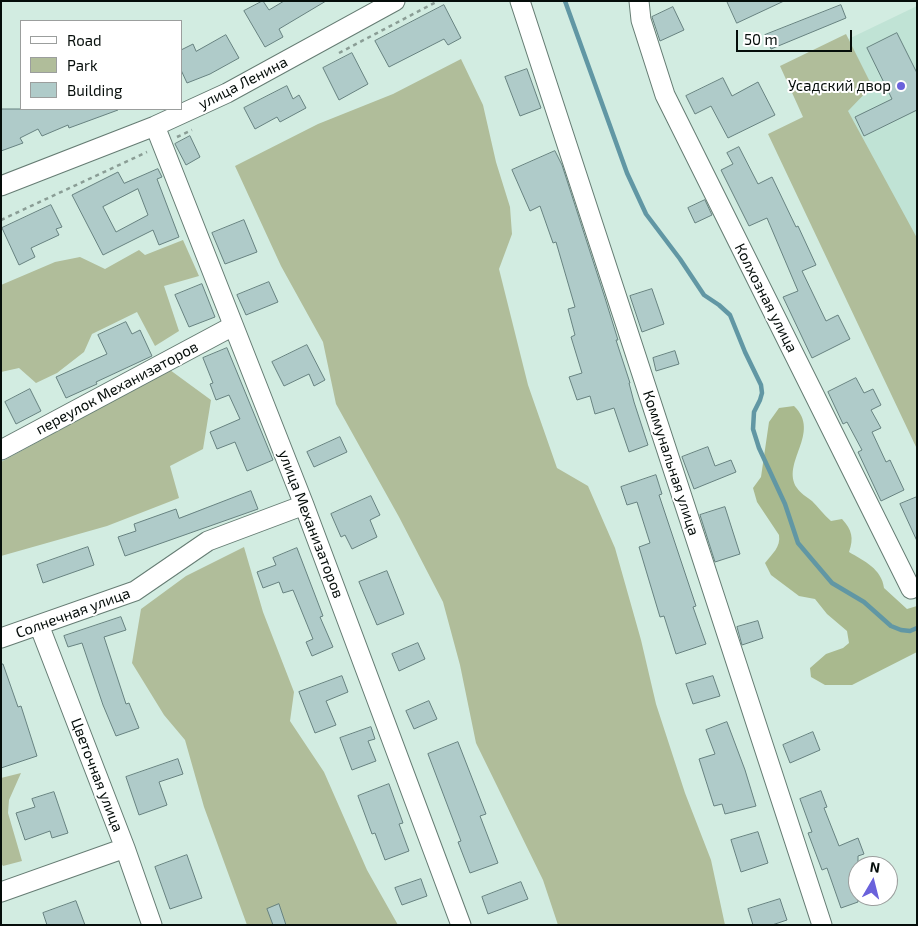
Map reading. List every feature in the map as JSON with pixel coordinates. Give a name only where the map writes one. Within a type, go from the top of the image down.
[{"type":"street","name":"улица Ленина","points":[[1,186],[155,126],[227,93],[395,1]]},
{"type":"street","name":"Коммунальная улица","points":[[520,1],[822,925]]},
{"type":"street","name":"Колхозная улица","points":[[638,1],[641,20],[664,95],[911,589]]},
{"type":"street","name":"улица Механизаторов","points":[[155,126],[304,504],[461,925]]},
{"type":"street","name":"переулок Механизаторов","points":[[1,450],[233,326]]},
{"type":"street","name":"Солнечная улица","points":[[1,638],[135,592],[208,541],[304,504]]},
{"type":"street","name":"Цветочная улица","points":[[40,625],[125,848],[152,925]]},
{"type":"street","points":[[1,892],[125,848]]},
{"type":"shaded area","points":[[917,6],[917,244],[813,56]]},
{"type":"shaded area","points":[[794,406],[801,416],[804,427],[803,437],[793,468],[793,478],[797,488],[831,521],[842,519],[851,534],[849,552],[866,562],[876,571],[883,581],[884,588],[907,609],[917,606],[917,652],[852,685],[825,685],[811,677],[810,668],[826,654],[843,648],[849,643],[847,631],[827,614],[815,599],[799,596],[771,575],[765,563],[779,543],[779,535],[757,502],[753,488],[761,477],[769,422],[779,408]]},
{"type":"green space","points":[[846,34],[872,86],[848,111],[917,238],[917,449],[768,134],[803,117],[780,66]]},
{"type":"green space","points":[[461,59],[483,105],[496,162],[510,207],[512,234],[499,269],[528,385],[557,468],[588,486],[615,548],[641,640],[656,704],[685,793],[711,860],[725,925],[558,925],[543,880],[476,743],[460,665],[443,602],[399,517],[336,404],[323,342],[281,266],[235,166],[318,124],[393,94]]},
{"type":"green space","points":[[183,240],[199,276],[164,286],[179,331],[155,346],[137,312],[92,334],[84,352],[57,373],[36,383],[19,368],[1,372],[1,285],[55,262],[80,257],[105,269],[139,250],[145,255]]},
{"type":"green space","points":[[170,370],[211,400],[203,449],[170,466],[179,498],[107,526],[1,556],[1,462]]},
{"type":"green space","points":[[244,547],[263,612],[294,692],[290,721],[324,772],[367,870],[398,925],[247,925],[204,807],[185,740],[164,715],[132,663],[141,609],[186,576]]},
{"type":"green space","points":[[21,773],[9,800],[8,813],[22,861],[3,866],[1,863],[1,778]]},
{"type":"building","points":[[263,1],[269,10],[284,1],[326,1],[279,29],[283,37],[265,47],[244,11]]},
{"type":"building","points":[[727,1],[784,1],[737,23]]},
{"type":"building","points":[[444,5],[461,38],[448,45],[444,39],[389,67],[375,41]]},
{"type":"building","points":[[841,5],[846,18],[771,49],[765,35]]},
{"type":"building","points":[[673,7],[684,30],[660,41],[652,17]]},
{"type":"building","name":"Усадский двор","points":[[897,33],[917,73],[917,110],[864,136],[855,117],[892,99],[867,48]]},
{"type":"building","points":[[226,35],[239,58],[210,74],[187,83],[182,72],[182,50],[193,44],[196,51]]},
{"type":"building","points":[[352,53],[368,84],[339,100],[323,68]]},
{"type":"building","points":[[527,69],[541,108],[520,116],[505,77]]},
{"type":"building","points":[[723,78],[732,96],[758,82],[775,115],[728,138],[711,106],[695,114],[686,96]]},
{"type":"building","points":[[287,86],[293,99],[299,95],[306,108],[280,122],[277,117],[255,129],[244,108]]},
{"type":"building","points":[[1,109],[118,110],[69,128],[68,125],[42,136],[38,129],[20,138],[23,143],[1,151]]},
{"type":"building","points":[[190,136],[200,157],[186,165],[175,144]]},
{"type":"building","points":[[739,147],[758,184],[772,177],[816,265],[802,271],[826,321],[838,315],[850,339],[812,358],[783,297],[798,291],[767,218],[749,226],[721,170],[733,164],[727,153]]},
{"type":"building","points":[[555,151],[562,165],[605,298],[648,445],[629,452],[614,408],[595,414],[590,396],[577,400],[569,377],[582,373],[571,337],[575,335],[568,309],[575,307],[556,242],[553,243],[540,206],[530,211],[512,170]]},
{"type":"building","points":[[158,169],[162,177],[157,179],[179,237],[159,245],[153,230],[103,255],[72,195],[118,172],[124,183]],"holes":[[[138,189],[148,215],[116,232],[103,207]]]},
{"type":"building","points":[[705,200],[712,215],[695,223],[688,208]]},
{"type":"building","points":[[51,205],[62,227],[56,229],[59,235],[31,248],[35,257],[19,265],[2,228]]},
{"type":"building","points":[[244,220],[257,252],[225,264],[212,233]]},
{"type":"building","points":[[269,282],[278,302],[246,315],[237,295]]},
{"type":"building","points":[[202,284],[215,317],[189,327],[175,295]]},
{"type":"building","points":[[652,289],[664,324],[642,332],[630,296]]},
{"type":"building","points":[[126,322],[132,334],[140,330],[152,356],[66,398],[56,377],[107,354],[98,335]]},
{"type":"building","points":[[307,345],[325,380],[314,386],[309,374],[284,386],[272,362]]},
{"type":"building","points":[[227,348],[273,460],[247,471],[235,442],[217,449],[210,432],[240,419],[229,395],[216,400],[210,384],[213,383],[203,358]]},
{"type":"building","points":[[675,351],[679,364],[656,371],[653,358]]},
{"type":"building","points":[[856,378],[864,393],[873,389],[881,405],[871,410],[881,428],[872,432],[886,462],[890,460],[904,490],[881,501],[858,452],[862,450],[847,422],[843,424],[828,392]]},
{"type":"building","points":[[30,389],[41,411],[16,424],[5,402]]},
{"type":"building","points":[[340,437],[347,452],[314,467],[307,452]]},
{"type":"building","points":[[708,447],[715,466],[731,460],[736,472],[694,489],[682,457]]},
{"type":"building","points":[[656,475],[662,494],[659,495],[696,606],[693,607],[706,644],[676,654],[664,616],[660,617],[639,547],[650,543],[637,502],[627,505],[621,487]]},
{"type":"building","points":[[251,491],[258,509],[125,556],[118,537],[136,531],[134,524],[176,509],[179,518]]},
{"type":"building","points":[[371,496],[380,515],[370,520],[377,537],[352,549],[345,535],[341,537],[331,514]]},
{"type":"building","points":[[917,497],[917,541],[900,504]]},
{"type":"building","points":[[725,507],[740,554],[715,562],[700,515]]},
{"type":"building","points":[[88,547],[94,565],[43,583],[37,565]]},
{"type":"building","points":[[297,548],[323,616],[320,617],[333,647],[312,656],[306,642],[313,639],[293,590],[283,593],[279,582],[263,588],[257,572],[276,565],[273,558]]},
{"type":"building","points":[[387,571],[404,614],[377,625],[359,582]]},
{"type":"building","points":[[121,617],[126,630],[104,637],[126,704],[129,703],[139,728],[116,736],[103,705],[82,643],[68,647],[64,636]]},
{"type":"building","points":[[758,621],[763,638],[742,645],[737,627]]},
{"type":"building","points":[[418,643],[425,659],[399,671],[392,654]]},
{"type":"building","points":[[1,664],[3,664],[18,707],[21,706],[37,756],[1,768]]},
{"type":"building","points":[[342,676],[348,692],[326,701],[336,725],[315,733],[299,692]]},
{"type":"building","points":[[713,676],[720,696],[693,704],[686,684]]},
{"type":"building","points":[[429,701],[437,719],[414,729],[406,711]]},
{"type":"building","points":[[727,722],[756,806],[725,814],[722,804],[714,806],[699,759],[715,754],[706,730]]},
{"type":"building","points":[[371,727],[375,739],[368,741],[376,761],[352,770],[340,738]]},
{"type":"building","points":[[813,732],[820,750],[790,763],[783,745]]},
{"type":"building","points":[[458,742],[486,814],[480,816],[498,863],[470,873],[458,842],[461,841],[428,754]]},
{"type":"building","points":[[178,759],[183,774],[159,782],[167,805],[139,815],[126,777]]},
{"type":"building","points":[[389,784],[403,823],[399,824],[409,851],[385,860],[375,833],[372,834],[358,796]]},
{"type":"building","points":[[821,791],[827,807],[824,808],[839,846],[858,838],[864,854],[848,856],[848,906],[841,908],[827,868],[822,870],[808,833],[812,832],[800,799]]},
{"type":"building","points":[[54,792],[68,833],[52,838],[50,831],[25,840],[16,813],[35,807],[32,799]]},
{"type":"building","points":[[758,832],[768,863],[741,872],[731,840]]},
{"type":"building","points":[[187,855],[202,898],[170,909],[155,867]]},
{"type":"building","points":[[421,879],[427,896],[402,905],[395,888]]},
{"type":"building","points":[[521,882],[528,899],[488,914],[482,897]]},
{"type":"building","points":[[780,899],[787,920],[772,925],[753,925],[748,909]]},
{"type":"building","points":[[76,901],[85,925],[47,925],[43,913]]},
{"type":"building","points":[[279,904],[286,925],[273,925],[267,909]]},
{"type":"waterway","points":[[565,1],[627,173],[646,214],[704,295],[730,315],[761,385],[762,393],[754,412],[753,429],[759,448],[785,504],[798,543],[832,583],[864,602],[891,626],[910,631],[917,628]]},
{"type":"place","name":"Усадский двор","points":[[901,86]]}]
